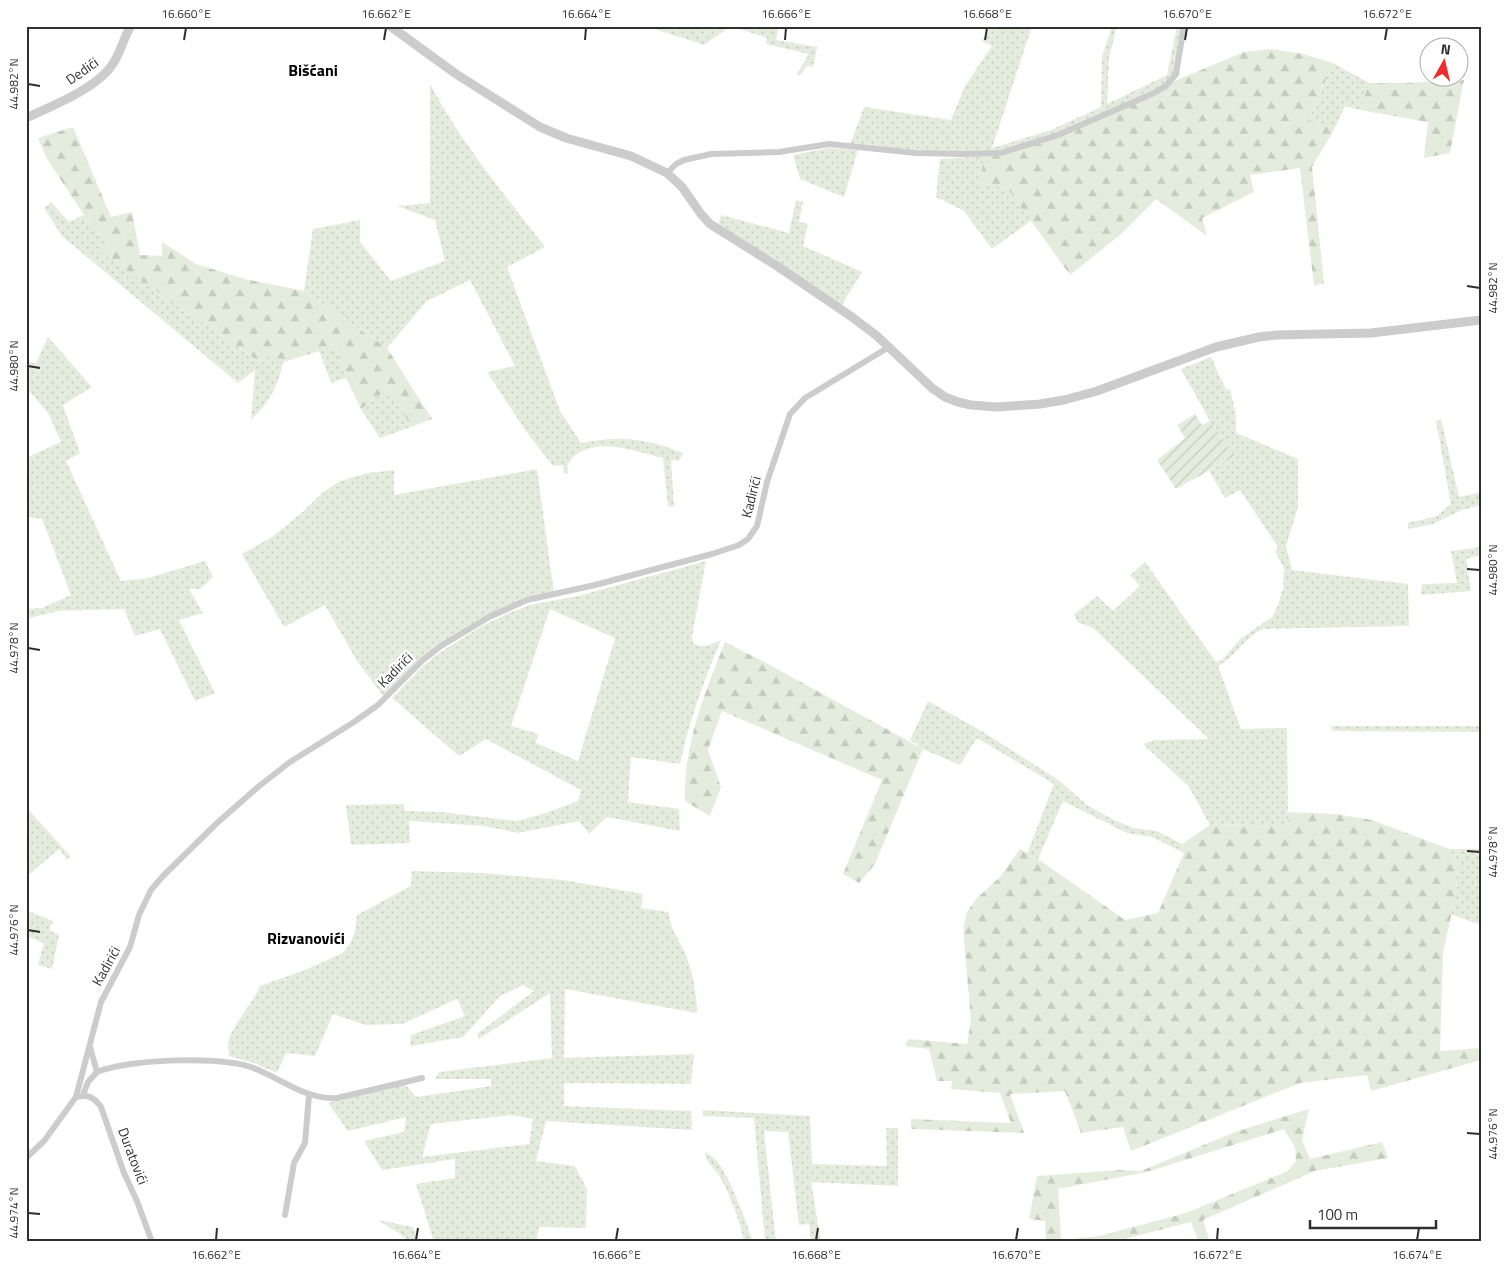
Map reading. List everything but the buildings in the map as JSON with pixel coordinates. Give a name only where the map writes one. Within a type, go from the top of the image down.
[{"type":"street","name":"Dedići","points":[[26,118],[99,80],[114,63],[131,26]]},
{"type":"street","points":[[390,26],[456,74],[540,127],[566,138],[631,156],[668,173],[682,187],[710,224],[878,336],[932,388],[946,397],[971,405],[1004,407],[1064,400],[1241,340],[1277,335],[1371,334],[1481,320]]},
{"type":"street","points":[[668,173],[676,164],[684,160],[710,154],[779,152],[829,144],[937,154],[1001,153],[1020,148],[1058,135],[1152,94],[1166,86],[1176,74],[1184,26]]},
{"type":"street","name":"Kadirići","points":[[26,1158],[44,1141],[80,1096],[89,1044],[100,1002],[130,948],[139,915],[151,890],[217,822],[290,762],[378,705],[422,660],[441,646],[489,617],[527,600],[595,585],[712,554],[739,545],[748,539],[757,526],[767,482],[790,414],[805,398],[889,347]]},
{"type":"street","points":[[89,1044],[97,1072]]},
{"type":"street","points":[[80,1096],[88,1082],[97,1072],[109,1068],[152,1061],[234,1063],[254,1068],[309,1095],[328,1099],[422,1078]]},
{"type":"street","points":[[285,1215],[294,1163],[304,1143],[309,1095]]},
{"type":"street","name":"Duratovići","points":[[80,1096],[88,1096],[95,1100],[100,1107],[152,1242]]},
{"type":"green space","points":[[645,26],[731,26],[704,45]]},
{"type":"green space","points":[[731,26],[779,26],[776,40],[817,47],[813,67],[807,66],[799,76],[797,74],[809,54],[766,44],[767,38]]},
{"type":"green space","points":[[991,26],[1032,26],[992,148],[1051,130],[1101,107],[1102,57],[1112,26],[1117,26],[1109,58],[1107,104],[1167,75],[1177,26],[1182,26],[1172,82],[1052,138],[992,156],[850,145],[864,107],[951,120],[965,86],[992,46],[982,41]]},
{"type":"green space","points":[[1271,49],[1303,54],[1333,63],[1309,120],[1335,128],[1312,167],[1324,283],[1314,286],[1300,168],[1250,175],[1254,192],[1202,218],[1207,236],[1156,199],[1120,235],[1070,275],[1008,189],[979,183],[985,156],[1052,138],[1172,82],[1244,52]]},
{"type":"green space","points":[[1333,63],[1369,83],[1360,110],[1345,106],[1335,128],[1309,120]]},
{"type":"green space","points":[[1420,82],[1420,88],[1462,88],[1450,153],[1424,158],[1428,122],[1360,110],[1369,83]]},
{"type":"green space","points":[[430,84],[469,148],[545,247],[507,267],[560,411],[581,443],[608,439],[633,439],[657,444],[683,453],[679,461],[671,460],[674,507],[668,506],[663,458],[620,447],[608,446],[587,449],[574,456],[567,466],[568,473],[564,474],[563,465],[553,466],[525,430],[487,372],[515,366],[470,280],[427,301],[387,348],[304,291],[313,229],[360,220],[360,242],[391,281],[445,261],[435,220],[397,206],[430,203]]},
{"type":"green space","points":[[73,127],[111,217],[132,212],[140,255],[162,256],[162,242],[196,264],[245,279],[304,291],[387,348],[432,419],[411,427],[389,388],[361,409],[346,378],[335,344],[283,362],[271,353],[261,363],[100,252],[110,244],[84,215],[47,159],[38,138]]},
{"type":"green space","points":[[828,148],[858,150],[844,197],[800,179],[793,155]]},
{"type":"green space","points":[[985,156],[980,183],[1008,189],[1032,220],[992,249],[964,211],[936,197],[940,159]]},
{"type":"green space","points":[[796,200],[803,202],[799,222],[808,224],[803,246],[862,272],[841,306],[718,226],[721,215],[789,233]]},
{"type":"green space","points":[[51,202],[69,222],[84,215],[110,244],[101,252],[261,363],[271,353],[283,362],[279,379],[272,394],[251,420],[255,370],[238,383],[62,236],[44,208]]},
{"type":"green space","points":[[48,337],[92,387],[63,405],[80,453],[66,461],[121,581],[148,578],[205,561],[213,577],[200,589],[189,589],[203,613],[179,620],[215,693],[195,701],[160,629],[135,636],[124,609],[58,611],[26,619],[26,609],[42,608],[71,595],[42,519],[26,517],[26,458],[61,442],[48,413],[26,387],[26,362],[36,363]]},
{"type":"green space","points":[[335,344],[346,378],[331,383],[319,351]]},
{"type":"green space","points":[[1211,357],[1226,390],[1230,389],[1236,414],[1236,433],[1298,459],[1298,507],[1286,546],[1292,570],[1408,584],[1409,626],[1263,629],[1250,637],[1230,658],[1218,666],[1241,729],[1287,728],[1288,827],[1210,825],[1189,787],[1143,744],[1155,740],[1209,739],[1093,628],[1077,622],[1074,614],[1097,596],[1113,611],[1140,586],[1130,575],[1145,562],[1216,662],[1223,659],[1240,639],[1272,617],[1283,588],[1284,568],[1275,552],[1278,547],[1240,490],[1225,498],[1209,471],[1234,456],[1210,421],[1181,369]]},
{"type":"green space","points":[[389,388],[411,427],[380,438],[361,409]]},
{"type":"green space","points":[[1195,414],[1202,425],[1210,421],[1235,456],[1176,489],[1157,460],[1185,438],[1177,425]]},
{"type":"green space","points":[[1441,419],[1459,497],[1481,492],[1481,505],[1462,510],[1433,524],[1408,529],[1408,523],[1437,516],[1451,504],[1436,421]]},
{"type":"green space","points":[[537,469],[554,593],[526,600],[439,645],[384,697],[357,661],[325,605],[284,627],[242,554],[272,537],[304,511],[322,493],[340,481],[368,473],[394,470],[394,495]]},
{"type":"green space","points":[[1481,547],[1481,555],[1466,559],[1471,591],[1421,595],[1422,584],[1457,583],[1451,551]]},
{"type":"green space","points":[[706,561],[692,637],[693,643],[703,646],[721,640],[698,701],[680,764],[631,757],[628,802],[679,809],[680,831],[607,817],[589,834],[579,821],[518,833],[484,826],[409,821],[410,843],[351,845],[346,805],[404,804],[405,811],[441,812],[517,821],[578,801],[581,790],[486,739],[459,756],[392,698],[435,656],[480,627],[530,605],[578,596]],"holes":[[[550,609],[615,638],[578,761],[536,743],[538,734],[511,726]]]},
{"type":"green space","points":[[725,642],[923,749],[875,864],[859,883],[843,874],[882,780],[722,711],[708,750],[721,787],[710,816],[685,801],[685,780],[697,720]]},
{"type":"green space","points":[[928,701],[983,732],[1057,779],[1087,805],[1133,828],[1157,831],[1182,844],[1184,853],[1152,837],[1127,833],[1063,801],[1038,859],[1027,854],[1054,784],[977,738],[960,765],[923,749],[910,740]]},
{"type":"green space","points":[[1331,726],[1481,726],[1481,732],[1333,731]]},
{"type":"green space","points":[[26,807],[71,857],[67,859],[59,849],[26,877]]},
{"type":"green space","points":[[1288,812],[1335,814],[1372,820],[1449,849],[1458,865],[1456,893],[1443,953],[1440,1051],[1481,1048],[1481,1060],[1371,1091],[1367,1075],[1300,1083],[1131,1151],[1123,1127],[1081,1133],[1065,1091],[1010,1094],[1024,1133],[911,1129],[911,1119],[1011,1123],[1000,1093],[951,1089],[952,1081],[937,1081],[929,1049],[905,1046],[908,1039],[967,1044],[971,1020],[964,941],[964,925],[967,912],[976,899],[1000,877],[1020,849],[1038,859],[1125,920],[1158,913],[1184,853],[1182,844],[1210,825],[1288,827]]},
{"type":"green space","points":[[1449,849],[1481,849],[1481,925],[1450,914],[1456,893],[1458,865]]},
{"type":"green space","points":[[412,871],[482,873],[563,880],[643,894],[641,908],[669,912],[673,929],[691,969],[697,1013],[565,989],[564,1058],[694,1054],[691,1084],[564,1083],[564,1106],[691,1111],[692,1130],[546,1121],[536,1161],[575,1166],[587,1189],[586,1228],[539,1227],[536,1242],[434,1242],[416,1184],[455,1178],[455,1159],[382,1170],[364,1141],[404,1132],[406,1117],[348,1131],[328,1103],[405,1084],[416,1097],[492,1086],[491,1079],[435,1079],[439,1072],[552,1058],[550,993],[479,1039],[477,1034],[534,991],[523,985],[500,996],[463,1037],[410,1046],[411,1035],[465,1016],[457,999],[402,1024],[366,1025],[333,1014],[315,1056],[286,1053],[277,1073],[254,1063],[229,1056],[228,1044],[233,1030],[260,986],[305,970],[343,953],[350,944],[355,932],[357,915],[411,886]],"holes":[[[512,1115],[533,1119],[529,1144],[422,1157],[431,1124]]]},
{"type":"green space","points":[[26,910],[53,921],[49,930],[59,935],[52,969],[38,965],[44,943],[26,936]]},
{"type":"green space","points":[[1309,1109],[1302,1140],[1310,1159],[1382,1142],[1388,1158],[1315,1171],[1203,1220],[1210,1242],[1199,1242],[1191,1222],[1113,1242],[1046,1242],[1045,1221],[1029,1219],[1037,1176],[1119,1170],[1141,1171],[1235,1132]],"holes":[[[1284,1129],[1295,1147],[1296,1161],[1288,1171],[1186,1213],[1099,1236],[1061,1240],[1058,1189],[1147,1172]]]},
{"type":"green space","points":[[703,1110],[810,1116],[812,1164],[887,1166],[886,1128],[898,1128],[898,1186],[811,1182],[821,1242],[811,1242],[809,1224],[799,1225],[788,1132],[764,1131],[776,1242],[753,1242],[765,1241],[754,1118],[703,1116]]},
{"type":"green space","points":[[705,1152],[715,1159],[726,1175],[737,1198],[753,1242],[744,1242],[738,1218],[728,1193],[719,1175],[707,1159]]},
{"type":"green space","points":[[378,1220],[413,1227],[419,1242],[409,1242]]},
{"type":"district","name":"Bišćani","points":[[313,70]]},
{"type":"district","name":"Rizvanovići","points":[[306,938]]}]
